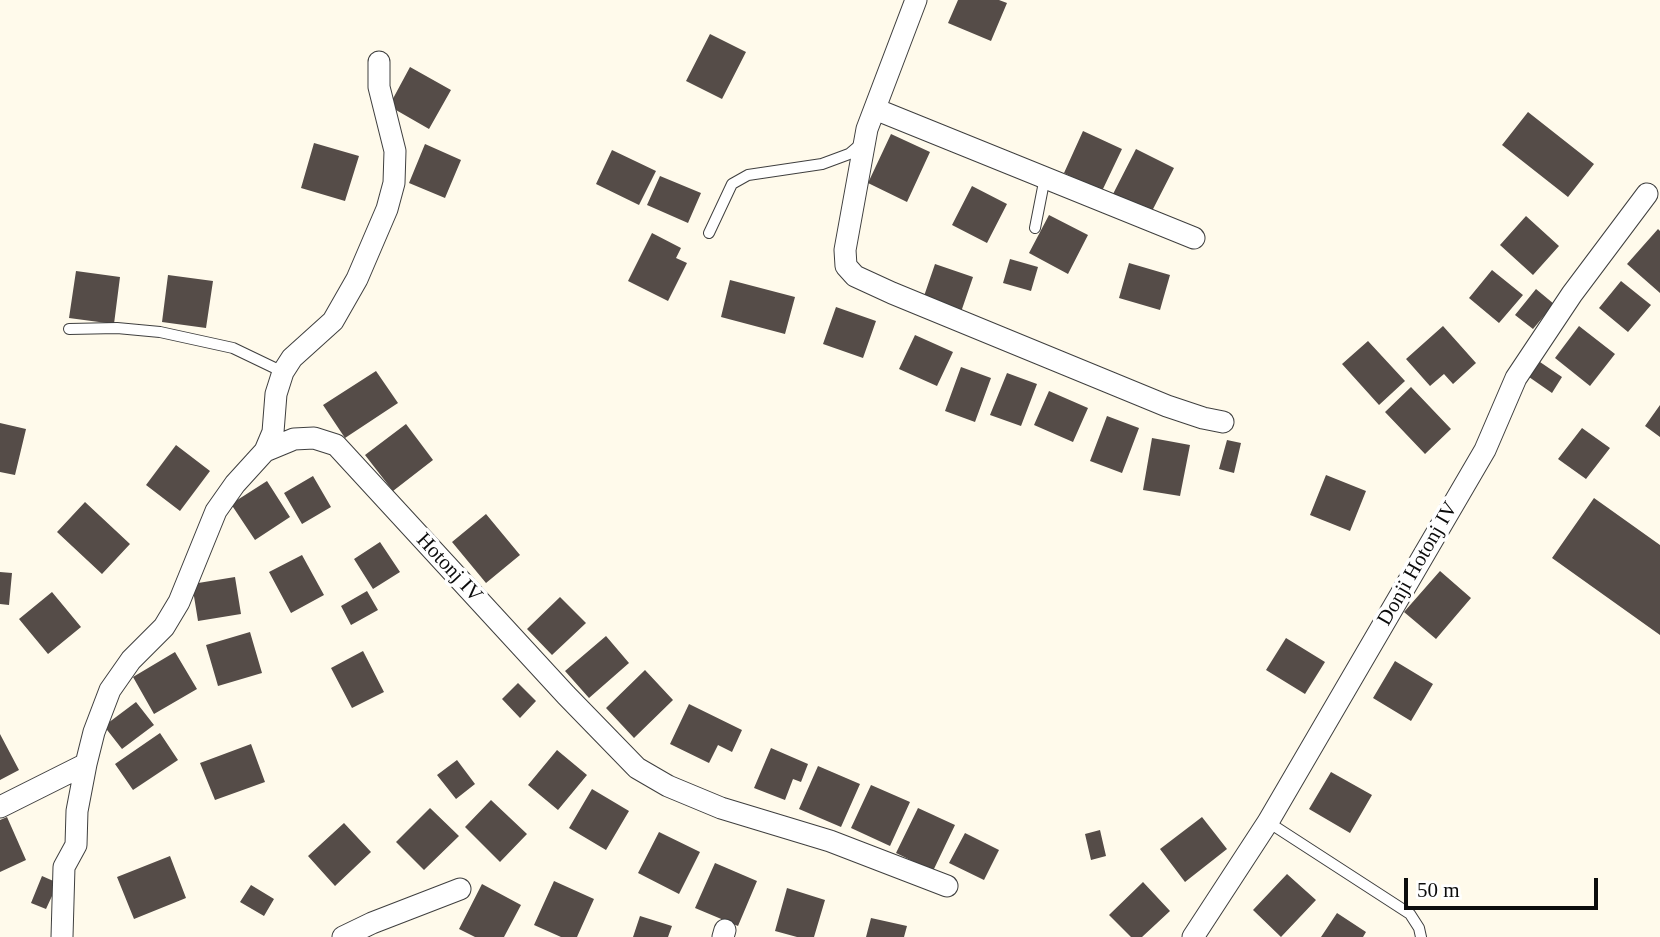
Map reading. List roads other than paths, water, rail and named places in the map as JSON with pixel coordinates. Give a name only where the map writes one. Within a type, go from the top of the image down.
[{"type":"street","points":[[915,0],[865,141],[845,250],[846,266],[855,276],[1167,406],[1223,422]]},
{"type":"street","points":[[265,451],[273,432],[276,394],[283,372],[292,358],[333,321],[357,279],[387,209],[394,183],[395,150],[379,88],[379,62]]},
{"type":"street","points":[[875,109],[1194,238]]},
{"type":"street","name":"Donji Hotonj IV","points":[[1193,937],[1268,822],[1485,450],[1516,378],[1572,295],[1647,194]]},
{"type":"street","name":"Hotonj IV","points":[[62,937],[64,867],[76,845],[77,811],[86,764],[94,732],[110,690],[131,660],[164,627],[178,602],[216,511],[235,484],[265,451],[294,439],[314,438],[336,445],[637,768],[668,786],[720,807],[830,841],[947,886]]},
{"type":"street","points":[[0,807],[86,764]]},
{"type":"street","points":[[343,937],[460,889]]},
{"type":"lane","points":[[709,233],[732,184],[748,175],[822,164],[849,153],[865,141]]},
{"type":"lane","points":[[1035,228],[1045,177]]},
{"type":"lane","points":[[69,329],[117,328],[160,332],[233,348],[283,372]]},
{"type":"lane","points":[[1268,822],[1410,914],[1421,937]]}]
